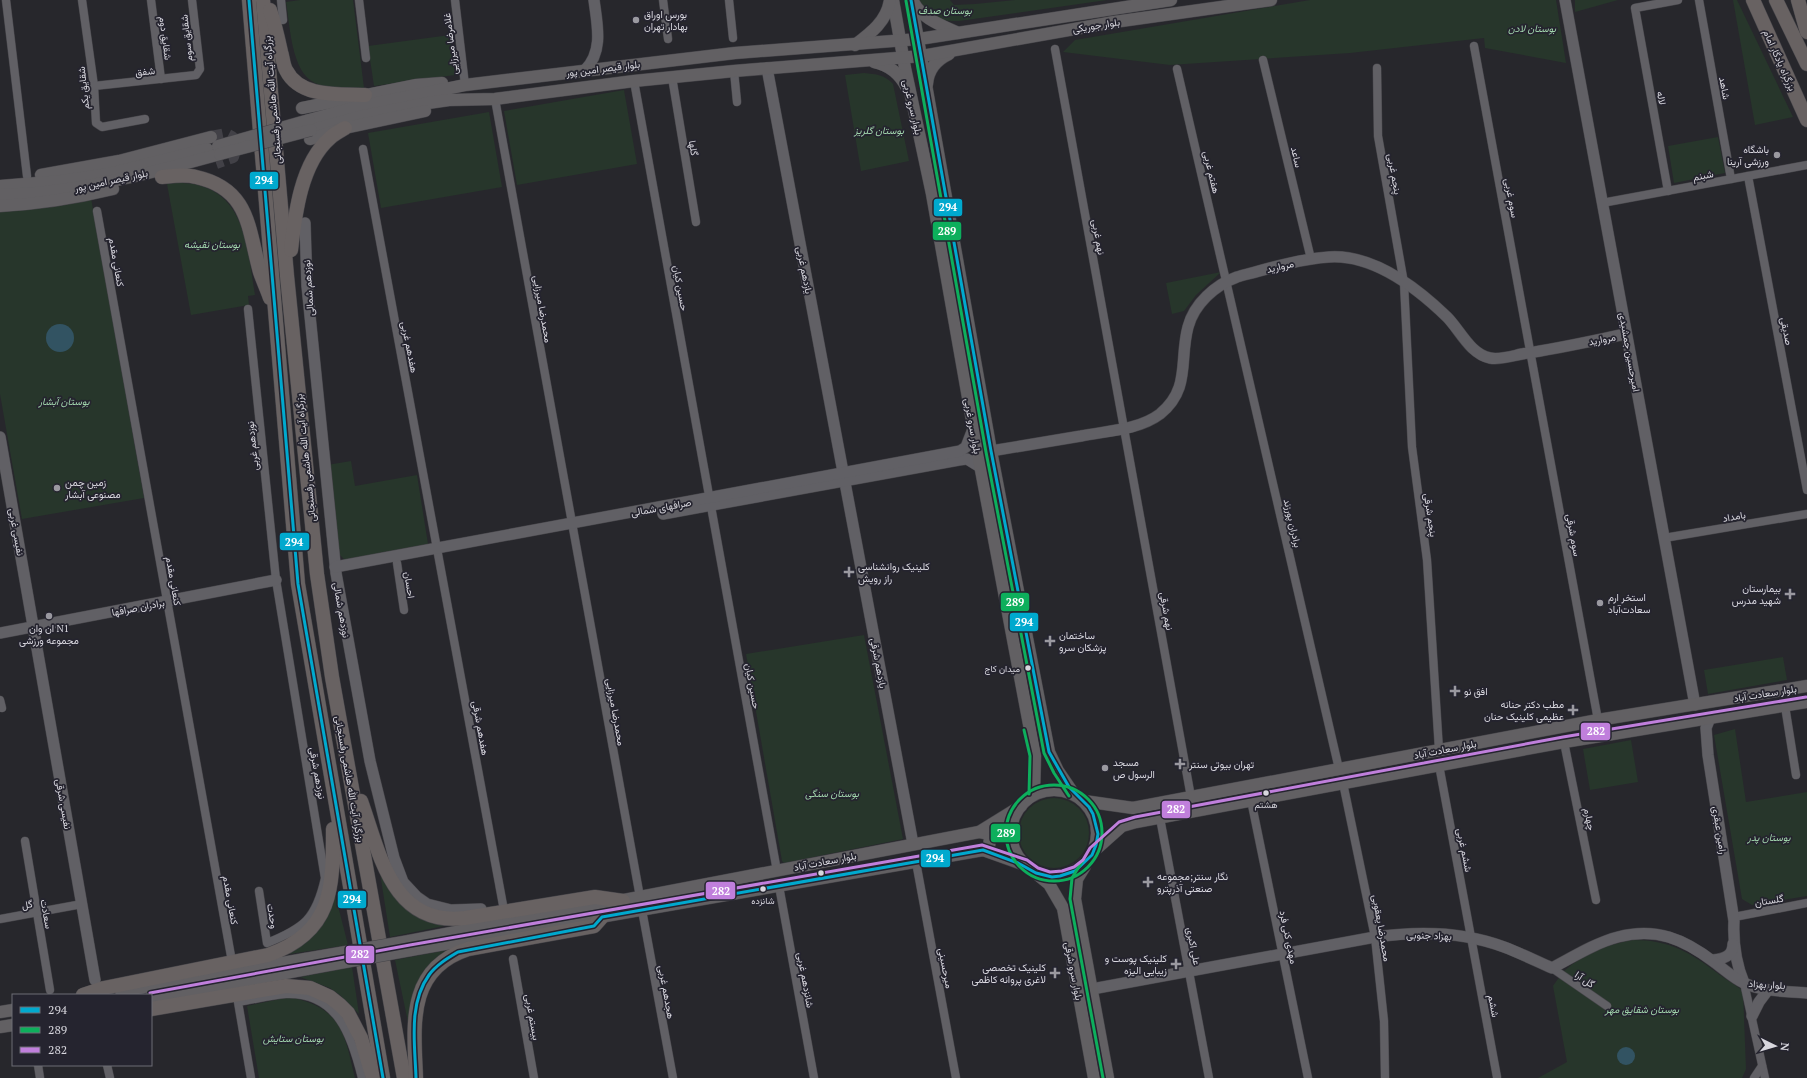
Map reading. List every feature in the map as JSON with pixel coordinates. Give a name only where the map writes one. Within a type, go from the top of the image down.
[{"type":"highway","name":"بزرگراه آیت الله هاشمی رفسنجانی","points":[[249,0],[298,584],[382,1078]]},
{"type":"highway","name":"بزرگراه آیت الله هاشمی رفسنجانی","points":[[264,0],[287,276],[317,574],[332,677],[404,1078]]},
{"type":"highway","points":[[264,0],[275,24],[285,70],[294,81],[303,88],[320,93],[365,95]]},
{"type":"highway","name":"بزرگراه یادگار امام","points":[[1753,0],[1807,120]]},
{"type":"highway","points":[[1776,0],[1807,64]]},
{"type":"highway","points":[[1798,0],[1807,32]]},
{"type":"highway","points":[[287,276],[296,209],[309,170],[324,144],[345,128]]},
{"type":"highway","points":[[162,177],[196,177],[216,184],[238,203],[250,225],[260,272],[276,314]]},
{"type":"highway","points":[[349,769],[390,879],[403,898],[425,913],[454,920],[595,897],[623,901]]},
{"type":"highway","points":[[86,994],[104,988],[268,955],[289,946],[307,932],[322,914],[328,902],[331,888],[334,792]]},
{"type":"highway","points":[[416,1078],[414,1026],[418,998],[429,975],[442,962],[458,952],[468,948],[594,926],[602,917]]},
{"type":"highway","points":[[152,1009],[286,986],[310,988],[330,997],[340,1004],[348,1014],[361,1038],[373,1078]]},
{"type":"main road","points":[[891,0],[900,41]]},
{"type":"main road","points":[[854,45],[870,34],[881,23],[891,0]]},
{"type":"main road","points":[[912,0],[915,6],[931,19],[958,33]]},
{"type":"main road","points":[[912,0],[919,39]]},
{"type":"main road","name":"بلوار جوریکی","points":[[900,41],[958,33],[1123,3],[1171,0]]},
{"type":"main road","name":"بلوار جوریکی","points":[[903,58],[922,56],[1114,22],[1271,0]]},
{"type":"main road","name":"بلوار سرو غربی","points":[[919,39],[927,93],[991,451],[1049,752],[1058,771],[1073,793]]},
{"type":"main road","name":"بلوار قیصر امین پور","points":[[310,130],[353,108],[465,85],[735,53],[900,41]]},
{"type":"main road","name":"بلوار سرو غربی","points":[[900,41],[932,194],[973,429],[1034,756],[1034,794]]},
{"type":"main road","points":[[808,48],[821,50],[823,53],[822,58],[809,64]]},
{"type":"main road","points":[[927,93],[928,78],[935,63],[948,54],[960,49]]},
{"type":"main road","name":"بلوار قیصر امین پور","points":[[310,130],[395,109],[449,100],[495,99],[672,77],[809,64],[903,58]]},
{"type":"main road","points":[[861,60],[881,63],[893,70],[903,79],[911,98]]},
{"type":"main road","points":[[302,108],[416,85],[442,83],[465,85]]},
{"type":"main road","points":[[0,178],[65,172],[119,161],[216,150],[310,130],[345,128],[471,100]]},
{"type":"main road","points":[[921,139],[928,150],[931,150],[933,149],[935,137]]},
{"type":"main road","points":[[0,206],[72,198],[162,177],[216,150]]},
{"type":"main road","name":"بلوار قیصر امین پور","points":[[0,186],[61,181],[108,174],[216,150]]},
{"type":"main road","name":"بلوار قیصر امین پور","points":[[0,194],[44,193],[86,186],[165,169],[216,150]]},
{"type":"main road","name":"بلوار سعادت آباد","points":[[1084,801],[1133,808],[1598,720],[1807,686]]},
{"type":"main road","name":"بلوار سعادت آباد","points":[[1094,851],[1122,826],[1160,818],[1564,742],[1807,702]]},
{"type":"main road","points":[[1315,774],[1312,781],[1316,788]]},
{"type":"main road","points":[[1060,789],[1073,793],[1084,801],[1093,812],[1097,825],[1098,838],[1094,851],[1087,863],[1076,871],[1063,876],[1049,877],[1036,873],[1025,865],[1016,854],[1012,841],[1011,827],[1015,814],[1034,794],[1046,790],[1060,789]]},
{"type":"main road","name":"بلوار سعادت آباد","points":[[410,946],[640,897],[979,832],[1021,806]]},
{"type":"main road","points":[[979,832],[988,834],[990,838],[990,847],[983,850]]},
{"type":"main road","name":"بلوار سعادت آباد","points":[[410,946],[602,917],[983,850],[1025,865]]},
{"type":"main road","name":"بلوار سرو شرقی","points":[[1087,863],[1077,879],[1075,899],[1108,1078]]},
{"type":"main road","name":"بلوار سرو شرقی","points":[[1036,873],[1049,884],[1063,908],[1094,1078]]},
{"type":"main road","points":[[107,994],[306,964],[410,946]]},
{"type":"main road","points":[[152,998],[306,964]]},
{"type":"main road","points":[[0,1012],[12,1010]]},
{"type":"main road","points":[[0,1027],[12,1025]]},
{"type":"street","points":[[6,0],[4,15],[27,176]]},
{"type":"street","name":"شقایق یکم","points":[[82,0],[94,86],[96,124],[99,126],[145,119]]},
{"type":"street","name":"شقایق دوم","points":[[151,0],[161,79]]},
{"type":"street","name":"شقایق سوم","points":[[192,0],[200,69],[198,73]]},
{"type":"street","points":[[281,0],[283,20]]},
{"type":"street","points":[[359,0],[366,58]]},
{"type":"street","name":"غلامرضا میرزایی","points":[[455,0],[465,85]]},
{"type":"street","points":[[585,70],[595,57],[598,48],[594,0]]},
{"type":"street","points":[[663,0],[668,39]]},
{"type":"street","points":[[729,0],[733,38]]},
{"type":"street","name":"امیرحسین جمشیدی","points":[[1565,0],[1695,705]]},
{"type":"street","name":"لاله","points":[[1668,191],[1635,8],[1678,0]]},
{"type":"street","name":"شاهد","points":[[1699,0],[1731,179]]},
{"type":"street","name":"سوم غربی","points":[[1474,46],[1530,353]]},
{"type":"street","name":"نهم غربی","points":[[1055,49],[1124,428]]},
{"type":"street","name":"ساعد","points":[[1263,60],[1311,259]]},
{"type":"street","name":"یازدهم غربی","points":[[767,68],[844,477]]},
{"type":"street","name":"پنجم غربی","points":[[1377,68],[1378,136],[1404,283]]},
{"type":"street","name":"هفتم غربی","points":[[1177,69],[1227,281]]},
{"type":"street","points":[[734,71],[737,102]]},
{"type":"street","name":"شفق","points":[[94,86],[196,75],[198,73]]},
{"type":"street","name":"گلها","points":[[672,77],[696,222]]},
{"type":"street","name":"حسین کیان","points":[[634,81],[777,871]]},
{"type":"street","name":"محمدرضا میرزایی","points":[[495,99],[640,897]]},
{"type":"street","name":"هفدهم غربی","points":[[363,149],[438,552]]},
{"type":"street","name":"شبنم","points":[[1602,204],[1807,165]]},
{"type":"street","name":"صدیقی","points":[[1748,176],[1807,490]]},
{"type":"street","name":"کنعانی مقدم","points":[[97,211],[231,956]]},
{"type":"street","name":"نوزدهم شمالی","points":[[305,223],[307,286],[336,570],[370,761],[394,858],[403,882],[417,897],[439,908],[463,911],[503,905]]},
{"type":"street","name":"مروارید","points":[[991,451],[1124,428],[1148,421],[1158,415],[1174,399],[1178,390],[1183,374],[1188,328],[1191,319],[1202,302],[1227,281],[1311,259],[1340,257],[1359,260],[1386,270],[1447,317],[1470,345],[1481,355],[1496,359],[1626,334]]},
{"type":"street","name":"برادران پورزند","points":[[1227,281],[1339,769]]},
{"type":"street","name":"پنجم شرقی","points":[[1404,283],[1412,447],[1427,560],[1434,700],[1439,750]]},
{"type":"street","name":"نوزدهم غربی","points":[[248,309],[276,580]]},
{"type":"street","name":"سوم شرقی","points":[[1530,353],[1598,720]]},
{"type":"street","name":"نهم شرقی","points":[[1124,428],[1191,797]]},
{"type":"street","name":"صرافهای شمالی","points":[[336,570],[844,477],[960,451],[966,447],[973,429]]},
{"type":"street","name":"نفیسی غربی","points":[[0,437],[5,493],[33,627]]},
{"type":"street","name":"صرافهای شمالی","points":[[844,477],[967,459],[980,467]]},
{"type":"street","name":"یازدهم شرقی","points":[[844,477],[913,844]]},
{"type":"street","name":"بامداد","points":[[1664,538],[1807,514]]},
{"type":"street","name":"صرافهای شمالی","points":[[336,570],[397,563],[438,552]]},
{"type":"street","name":"هفدهم شرقی","points":[[438,552],[503,905]]},
{"type":"street","name":"احسان","points":[[397,563],[404,610]]},
{"type":"street","name":"برادران صرافها","points":[[0,633],[276,580]]},
{"type":"street","name":"نوزدهم شرقی","points":[[267,943],[292,933],[302,926],[318,902],[324,878],[324,865],[276,580]]},
{"type":"street","name":"نفیسی شرقی","points":[[33,627],[95,980]]},
{"type":"street","points":[[1785,706],[1796,774]]},
{"type":"street","name":"رامین عبقری","points":[[1710,718],[1706,728],[1706,738],[1734,919],[1734,939],[1739,972],[1744,983]]},
{"type":"street","name":"رامین عبقری","points":[[1694,721],[1706,738]]},
{"type":"street","name":"چهارم","points":[[1564,742],[1596,900]]},
{"type":"street","name":"ششم غربی","points":[[1439,765],[1472,938]]},
{"type":"street","name":"محمدرضا یعقوبی","points":[[1343,783],[1374,937],[1384,1021],[1385,1078]]},
{"type":"street","name":"مهدی کنی فرد","points":[[1251,800],[1308,1078]]},
{"type":"street","name":"علی اکبری","points":[[1160,818],[1209,1078]]},
{"type":"street","name":"سعادت","points":[[24,841],[50,990]]},
{"type":"street","name":"میرحسینی","points":[[916,862],[956,1078]]},
{"type":"street","name":"شانزدهم غربی","points":[[779,886],[814,1078]]},
{"type":"street","name":"وحدت","points":[[259,891],[267,943]]},
{"type":"street","name":"گلستان","points":[[1734,919],[1807,903]]},
{"type":"street","name":"گل","points":[[0,919],[82,904]]},
{"type":"street","name":"هجدهم غربی","points":[[642,910],[673,1078]]},
{"type":"street","name":"رامین عبقری","points":[[1734,919],[1738,929],[1746,969],[1744,983]]},
{"type":"street","name":"بهزاد جنوبی","points":[[1092,989],[1374,937],[1404,933],[1431,933],[1472,938],[1504,947],[1552,968]]},
{"type":"street","points":[[1552,968],[1605,942],[1631,935],[1651,934],[1674,938],[1684,942],[1713,960],[1744,983],[1765,1078]]},
{"type":"street","name":"ششم","points":[[1472,938],[1497,1077]]},
{"type":"street","points":[[1713,960],[1723,959],[1732,953],[1734,939]]},
{"type":"street","name":"بیستم غربی","points":[[513,959],[534,1078]]},
{"type":"street","name":"گل آرا","points":[[1552,968],[1607,1006]]},
{"type":"street","name":"بلوار بهزاد","points":[[1744,983],[1768,983],[1807,987]]},
{"type":"street","name":"بلوار بهزاد","points":[[1744,983],[1768,990],[1807,993]]},
{"type":"street","points":[[1752,1016],[1759,1002],[1768,990]]},
{"type":"street","points":[[251,1078],[238,1002],[285,994],[296,994],[312,998],[326,1005],[344,1024],[350,1037],[362,1078]]},
{"type":"street","points":[[38,1066],[40,1078]]},
{"type":"street","points":[[107,1066],[110,1078]]},
{"type":"street","points":[[1754,1078],[1762,1066]]},
{"type":"green space","points":[[300,0],[353,0],[364,88],[326,87],[315,83],[307,77],[301,69],[296,59],[293,47],[286,2]]},
{"type":"green space","name":"بوستان صدف","points":[[918,0],[950,0],[954,5],[1015,0],[1107,0],[952,21],[940,19],[931,14]]},
{"type":"green space","name":"بوستان لادن","points":[[1310,0],[1556,0],[1566,63],[1485,48],[1484,38],[1350,53],[1170,65],[1063,52],[1075,40]]},
{"type":"green space","points":[[1575,0],[1618,0],[1575,12]]},
{"type":"green space","points":[[1733,0],[1737,0],[1793,117],[1755,125]]},
{"type":"green space","points":[[450,35],[455,75],[374,86],[368,46]]},
{"type":"green space","name":"بوستان گلریز","points":[[864,73],[880,76],[893,84],[909,161],[861,171],[845,75]]},
{"type":"green space","points":[[624,90],[637,164],[517,185],[504,111]]},
{"type":"green space","points":[[489,112],[502,187],[381,208],[368,133]]},
{"type":"green space","points":[[1718,137],[1725,173],[1674,183],[1668,146]]},
{"type":"green space","name":"بوستان نقیشه","points":[[176,183],[198,185],[216,193],[228,203],[236,216],[243,231],[247,247],[255,295],[248,296],[249,305],[191,315],[167,184]]},
{"type":"green space","name":"بوستان آبشار","points":[[91,198],[144,498],[22,519],[0,394],[0,208]]},
{"type":"green space","points":[[1221,272],[1196,295],[1184,311],[1172,314],[1166,283]]},
{"type":"green space","points":[[351,461],[355,486],[417,475],[428,544],[345,560],[339,554],[327,465]]},
{"type":"green space","name":"بوستان سنگی","points":[[864,635],[903,839],[784,863],[782,861],[746,654]]},
{"type":"green space","points":[[1783,657],[1787,680],[1708,694],[1704,670]]},
{"type":"green space","name":"بوستان پدر","points":[[1735,729],[1746,802],[1807,792],[1807,896],[1752,905],[1742,899],[1714,735]]},
{"type":"green space","points":[[1631,740],[1638,782],[1590,790],[1583,749]]},
{"type":"green space","points":[[1047,798],[1061,798],[1074,804],[1083,813],[1087,819],[1089,833],[1087,847],[1079,858],[1068,866],[1061,868],[1047,868],[1040,866],[1029,858],[1021,847],[1019,840],[1019,826],[1021,819],[1029,808],[1040,800]]},
{"type":"green space","points":[[380,873],[444,922],[444,926],[390,937]]},
{"type":"green space","points":[[335,894],[348,945],[283,955]]},
{"type":"green space","name":"بوستان شقایق مهر","points":[[1633,940],[1659,942],[1680,949],[1700,960],[1743,991],[1746,1069],[1742,1078],[1538,1078],[1567,1062],[1553,986],[1561,974],[1571,965],[1596,951],[1614,944]]},
{"type":"green space","points":[[452,949],[412,999],[408,1022],[395,960]]},
{"type":"green space","points":[[352,967],[359,1014],[341,996],[330,988],[300,977]]},
{"type":"green space","name":"بوستان ستایش","points":[[289,997],[307,1002],[320,1008],[330,1015],[338,1024],[348,1047],[355,1078],[259,1078],[247,1006]]},
{"type":"water","points":[[60,324],[70,328],[74,338],[70,348],[60,352],[50,348],[46,338],[50,328]]},
{"type":"water","points":[[1626,1047],[1632,1050],[1635,1056],[1632,1062],[1626,1065],[1620,1062],[1617,1056],[1620,1050]]},
{"type":"tunnel","points":[[211,137],[226,134],[232,137],[236,147],[233,157],[216,163]]},
{"type":"transit line","name":"294","points":[[249,0],[298,584],[383,1078]]},
{"type":"transit line","name":"294","points":[[416,1078],[414,1025],[415,1011],[422,986],[435,968],[458,952],[594,926],[602,917],[983,850],[1018,863],[1036,873],[1052,877],[1075,871],[1092,855],[1098,834],[1093,814],[1089,807],[1069,787],[1049,752],[991,451],[911,0]]},
{"type":"transit line","name":"289","points":[[906,1],[986,452],[1044,753],[1054,773],[1069,796]]},
{"type":"transit line","name":"282","points":[[150,993],[410,945],[982,845],[1027,860],[1038,868],[1050,872],[1062,871],[1074,867],[1083,860],[1090,848],[1119,822],[1135,817],[1563,737],[1806,697]]},
{"type":"transit line","name":"289","points":[[1024,730],[1030,756],[1029,794]]},
{"type":"transit line","name":"289","points":[[1054,785],[1073,788],[1088,799],[1099,814],[1102,833],[1099,852],[1088,867],[1073,878],[1054,881],[1035,878],[1020,867],[1009,852],[1006,833],[1009,814],[1020,799],[1035,788],[1054,785]]},
{"type":"transit line","name":"289","points":[[1083,860],[1072,878],[1070,899],[1103,1078]]},
{"type":"place","name":"بورس اوراق بهادار تهران","points":[[636,20]]},
{"type":"place","name":"باشگاه ورزشی آرینا","points":[[1777,155]]},
{"type":"place","name":"زمین چمن مصنوعی آبشار","points":[[57,488]]},
{"type":"place","name":"کلینیک روانشناسی راز رویش","points":[[849,572]]},
{"type":"place","name":"بیمارستان شهید مدرس","points":[[1790,594]]},
{"type":"place","name":"استخر ارم سعادت‌آباد","points":[[1600,603]]},
{"type":"place","name":"ان وان N1 مجموعه ورزشی","points":[[49,616]]},
{"type":"place","name":"ساختمان پزشکان سرو","points":[[1050,641]]},
{"type":"place","name":"میدان کاج","points":[[1028,668]]},
{"type":"place","name":"افق نو","points":[[1455,691]]},
{"type":"place","name":"مطب دکتر حنانه عظیمی کلینیک حنان","points":[[1573,710]]},
{"type":"place","name":"تهران بیوتی سنتر","points":[[1180,764]]},
{"type":"place","name":"مسجد الرسول ص","points":[[1105,768]]},
{"type":"place","name":"هشتم","points":[[1266,793]]},
{"type":"place","name":"نگار سنتر;مجموعه صنعتی آذرپترو","points":[[1148,882]]},
{"type":"place","name":"شانزده","points":[[763,889]]},
{"type":"place","name":"کلینیک پوست و زیبایی الیزه","points":[[1176,964]]},
{"type":"place","name":"کلینیک تخصصی لاغری پروانه کاظمی","points":[[1055,973]]}]
